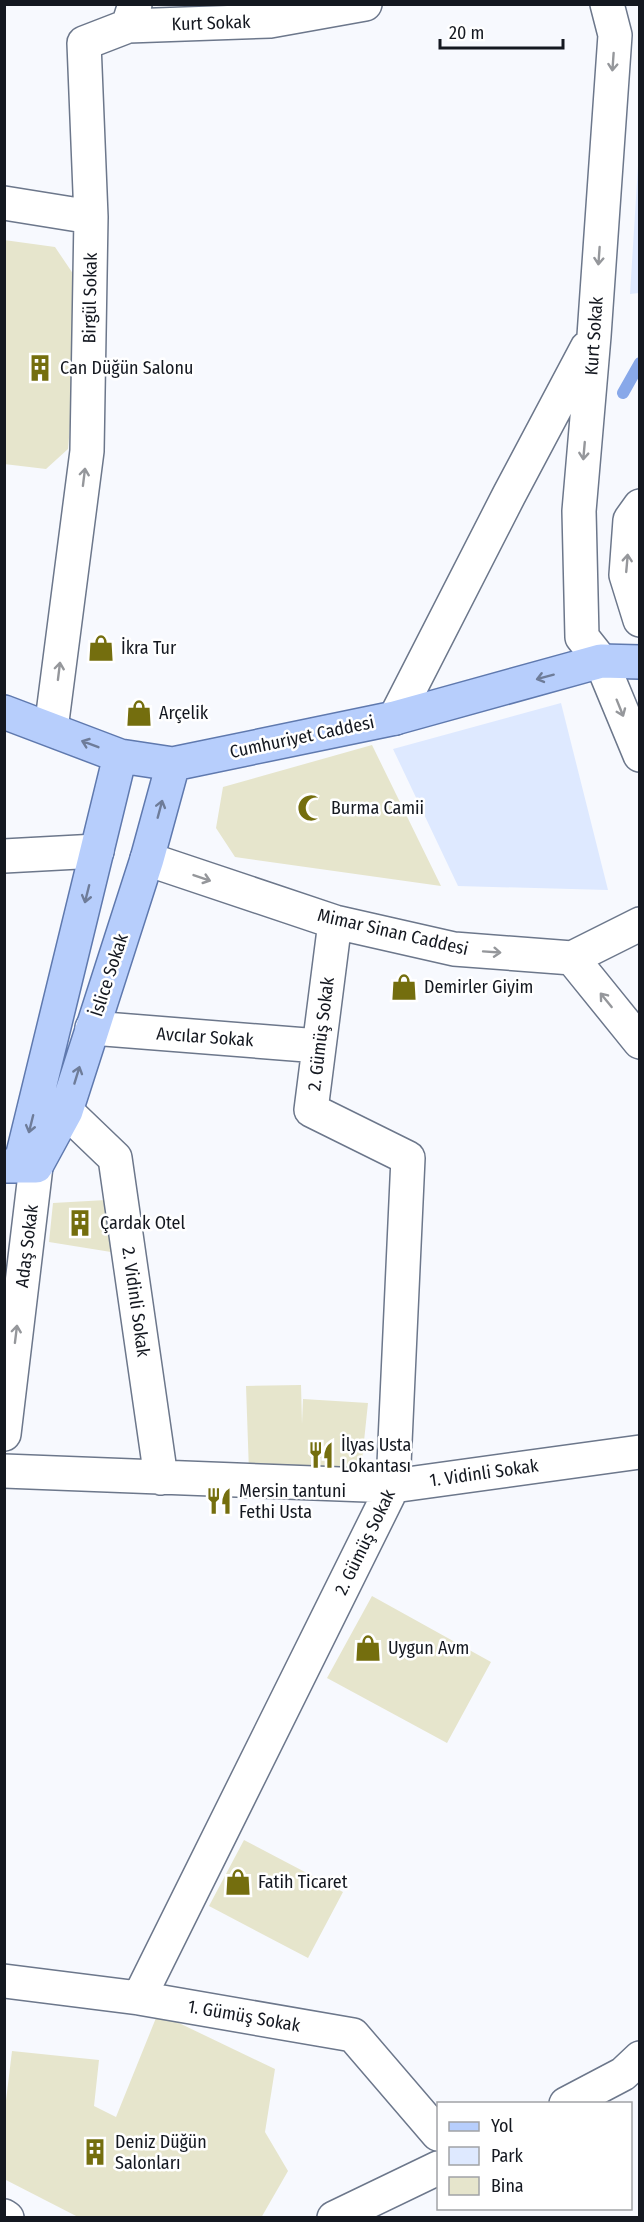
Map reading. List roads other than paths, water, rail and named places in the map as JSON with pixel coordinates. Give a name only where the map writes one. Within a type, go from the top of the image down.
[{"type":"main road","name":"Cumhuriyet Caddesi","points":[[4,712],[120,756],[173,764],[395,718],[601,662],[639,662]]},
{"type":"main road","name":"İslice Sokak","points":[[20,1166],[120,756]]},
{"type":"main road","name":"İslice Sokak","points":[[20,1166],[66,1111],[147,859],[173,764]]},
{"type":"main road","points":[[97,851],[147,859]]},
{"type":"street","name":"Kurt Sokak","points":[[131,15],[270,21],[365,4]]},
{"type":"street","name":"Kurt Sokak","points":[[607,4],[615,35],[579,512],[582,637],[601,662],[639,754]]},
{"type":"street","name":"Birgül Sokak","points":[[51,729],[87,452],[91,217],[84,43],[131,15]]},
{"type":"street","points":[[4,203],[91,217]]},
{"type":"street","points":[[395,718],[509,495],[594,336]]},
{"type":"street","points":[[579,512],[635,513],[626,575],[639,620]]},
{"type":"street","points":[[4,856],[97,851]]},
{"type":"street","name":"Mimar Sinan Caddesi","points":[[147,859],[335,922],[454,949],[572,957]]},
{"type":"street","name":"2. Gümüş Sokak","points":[[139,1998],[393,1486],[408,1158],[311,1110],[335,922]]},
{"type":"street","points":[[639,924],[572,957],[639,1042]]},
{"type":"street","name":"Avcılar Sokak","points":[[92,1028],[319,1046]]},
{"type":"street","name":"2. Vidinli Sokak","points":[[66,1111],[115,1158],[161,1478]]},
{"type":"street","name":"Adaş Sokak","points":[[4,1434],[20,1166]]},
{"type":"street","name":"1. Vidinli Sokak","points":[[4,1471],[393,1486],[639,1452]]},
{"type":"street","name":"1. Gümüş Sokak","points":[[4,1981],[139,1998],[353,2035],[437,2133]]},
{"type":"street","points":[[568,2102],[634,2074]]},
{"type":"street","points":[[334,2217],[437,2168]]},
{"type":"waterway","points":[[623,393],[640,363]]},
{"type":"place","name":"Can Düğün Salonu","points":[[40,368]]},
{"type":"place","name":"İkra Tur","points":[[101,648]]},
{"type":"place","name":"Arçelik","points":[[139,713]]},
{"type":"place","name":"Burma Camii","points":[[311,808]]},
{"type":"place","name":"Demirler Giyim","points":[[404,987]]},
{"type":"place","name":"Çardak Otel","points":[[80,1223]]},
{"type":"place","name":"İlyas Usta Lokantası","points":[[321,1455]]},
{"type":"place","name":"Mersin tantuni Fethi Usta","points":[[219,1501]]},
{"type":"place","name":"Uygun Avm","points":[[368,1648]]},
{"type":"place","name":"Fatih Ticaret","points":[[238,1882]]},
{"type":"place","name":"Deniz Düğün Salonları","points":[[95,2152]]}]
